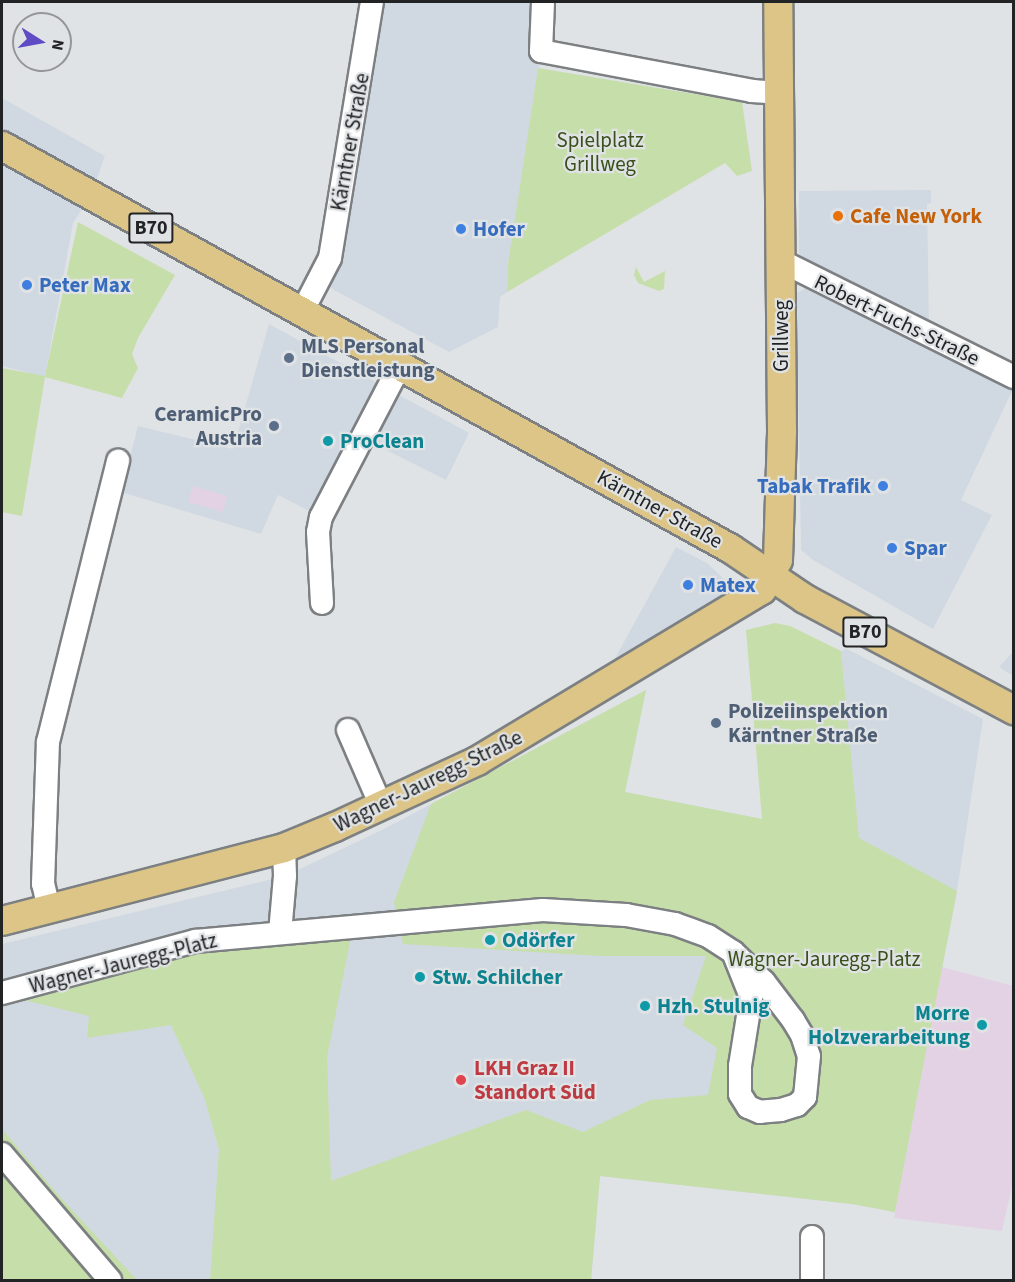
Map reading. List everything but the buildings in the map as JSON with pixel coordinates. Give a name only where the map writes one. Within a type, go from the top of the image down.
[{"type":"main road","name":"Grillweg","points":[[769,576],[778,560],[781,261],[778,2]]},
{"type":"main road","name":"Kärntner Straße","points":[[2,146],[731,549],[769,576],[851,625],[1014,710]]},
{"type":"main road","name":"Wagner-Jauregg-Straße","points":[[2,921],[284,848],[381,806],[477,760],[598,691],[746,602],[762,590],[769,576]]},
{"type":"street","name":"Kärntner Straße","points":[[303,312],[330,258],[372,2]]},
{"type":"street","points":[[543,2],[540,51],[752,91],[779,93]]},
{"type":"street","name":"Robert-Fuchs-Straße","points":[[781,261],[1014,377]]},
{"type":"street","points":[[322,603],[318,531],[321,517],[399,366]]},
{"type":"street","points":[[49,909],[43,884],[48,742],[118,461]]},
{"type":"street","points":[[348,730],[381,806]]},
{"type":"street","points":[[280,933],[285,876],[284,848]]},
{"type":"street","name":"Wagner-Jauregg-Platz","points":[[2,993],[195,941],[543,910],[597,911],[675,924],[708,936],[733,952],[764,982],[802,1035],[808,1056],[805,1097],[797,1105],[781,1110],[760,1112],[748,1107],[740,1094],[740,1066],[751,997],[733,952]]},
{"type":"street","points":[[2,1154],[110,1281]]},
{"type":"street","points":[[812,1237],[812,1281]]},
{"type":"shaded area","points":[[359,2],[550,2],[508,264],[507,292],[500,297],[498,327],[449,352],[334,290],[311,272],[321,257],[363,10]]},
{"type":"shaded area","points":[[2,98],[105,156],[91,195],[73,223],[45,377],[2,366]]},
{"type":"shaded area","points":[[931,190],[931,203],[927,204],[929,325],[804,262],[799,253],[799,191]]},
{"type":"shaded area","points":[[809,286],[1013,389],[961,500],[992,515],[933,629],[813,560],[801,550],[797,293]]},
{"type":"shaded area","points":[[269,324],[469,433],[446,480],[374,444],[321,517],[278,495],[261,534],[121,492],[138,426],[233,449]]},
{"type":"shaded area","points":[[193,486],[227,496],[223,512],[188,502]]},
{"type":"shaded area","points":[[676,547],[707,563],[726,581],[724,594],[695,615],[612,664]]},
{"type":"shaded area","name":"LKH Graz II Standort Süd","points":[[847,649],[983,719],[957,891],[895,1212],[852,1204],[600,1176],[591,1280],[2,1280],[2,944],[285,876],[384,829],[646,690],[625,792],[858,838],[841,651]]},
{"type":"shaded area","points":[[1011,654],[1013,655],[1013,676],[999,667]]},
{"type":"shaded area","points":[[942,967],[1013,986],[1014,1177],[1002,1231],[894,1218]]},
{"type":"green space","name":"Spielplatz Grillweg","points":[[538,68],[742,102],[752,171],[737,176],[725,163],[507,292],[508,264]]},
{"type":"green space","points":[[78,222],[175,275],[138,338],[132,354],[138,368],[122,398],[45,377],[22,516],[2,512],[2,368],[45,376]]},
{"type":"green space","points":[[636,267],[644,282],[665,271],[664,289],[659,291],[638,283],[634,275]]},
{"type":"green space","name":"Wagner-Jauregg-Platz","points":[[775,623],[790,626],[841,651],[859,838],[957,891],[895,1212],[852,1204],[600,1176],[591,1280],[210,1280],[219,1149],[204,1097],[171,1025],[87,1038],[89,1016],[20,999],[173,955],[352,932],[327,1057],[331,1181],[526,1110],[583,1132],[650,1100],[708,1095],[717,1048],[683,1025],[706,956],[600,956],[403,944],[394,902],[431,804],[646,690],[625,792],[762,819],[746,630]]},
{"type":"green space","points":[[2,1129],[60,1197],[137,1280],[2,1280]]},
{"type":"place","name":"Cafe New York","points":[[838,216]]},
{"type":"place","name":"Hofer","points":[[461,229]]},
{"type":"place","name":"Peter Max","points":[[27,285]]},
{"type":"place","name":"MLS Personal Dienstleistung","points":[[289,358]]},
{"type":"place","name":"CeramicPro Austria","points":[[274,426]]},
{"type":"place","name":"ProClean","points":[[328,441]]},
{"type":"place","name":"Tabak Trafik","points":[[883,486]]},
{"type":"place","name":"Spar","points":[[892,548]]},
{"type":"place","name":"Matex","points":[[688,585]]},
{"type":"place","name":"Polizeiinspektion Kärntner Straße","points":[[716,723]]},
{"type":"place","name":"Odörfer","points":[[490,940]]},
{"type":"place","name":"Stw. Schilcher","points":[[420,977]]},
{"type":"place","name":"Hzh. Stulnig","points":[[645,1006]]},
{"type":"place","name":"Morre Holzverarbeitung","points":[[982,1025]]},
{"type":"place","name":"LKH Graz II Standort Süd","points":[[461,1080]]}]
